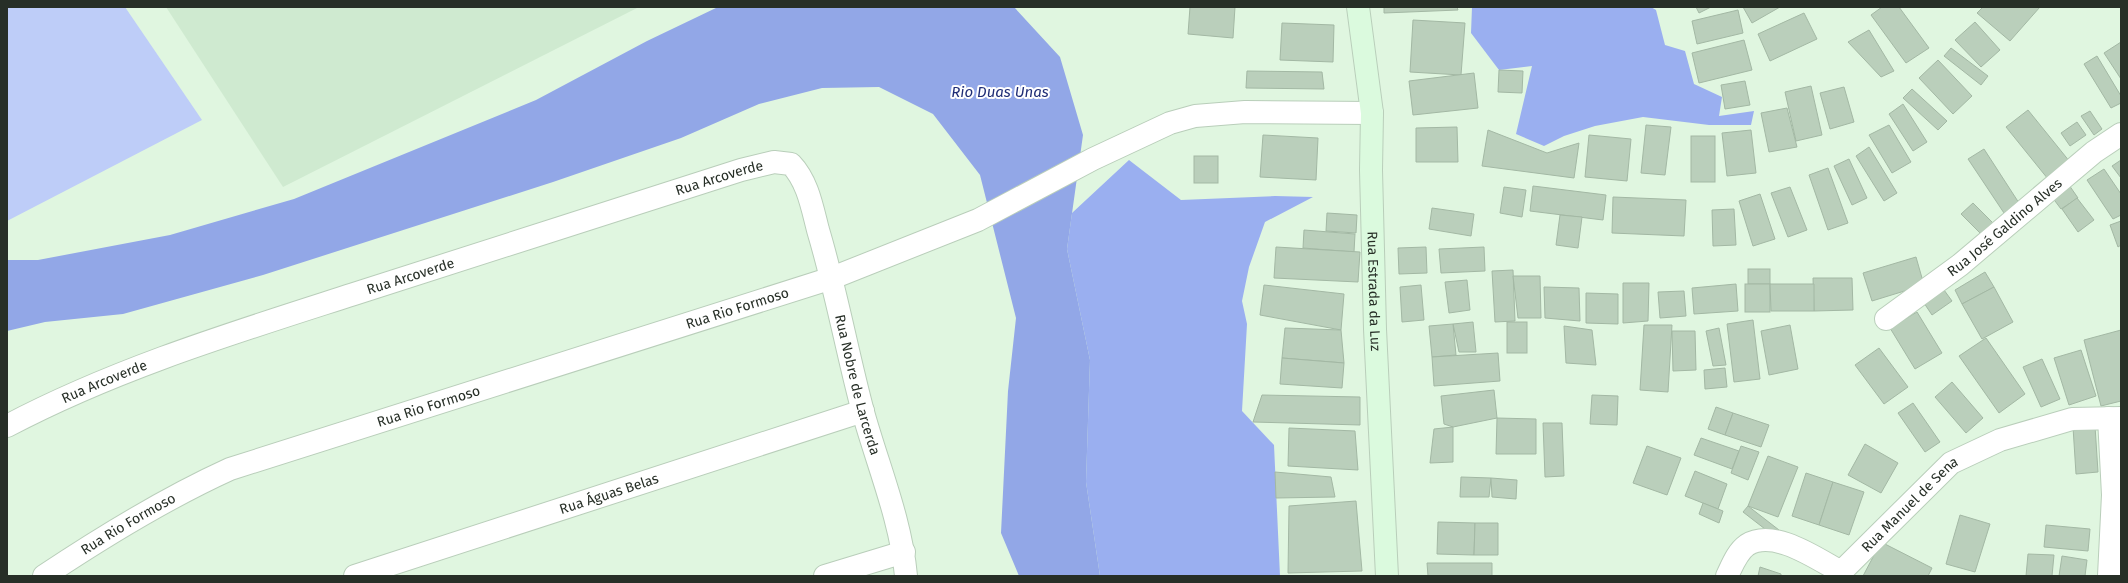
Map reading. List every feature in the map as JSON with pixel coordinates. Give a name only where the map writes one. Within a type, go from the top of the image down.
[{"type":"main road","name":"Rua Estrada da Luz","points":[[1358,7],[1372,113],[1371,170],[1375,329],[1387,576]]},
{"type":"street","name":"Rua Rio Formoso","points":[[44,576],[104,536],[168,498],[245,463],[832,278],[978,220],[1093,159],[1170,123],[1195,116],[1245,112],[1372,113]]},
{"type":"street","name":"Rua José Galdino Alves","points":[[1886,319],[1960,265],[2094,152],[2121,134]]},
{"type":"street","name":"Rua Arcoverde","points":[[7,426],[66,397],[172,353],[741,170],[774,162],[791,164],[801,175],[808,193]]},
{"type":"street","name":"Rua Nobre de Larcerda","points":[[808,193],[832,278],[863,411],[904,552],[906,576]]},
{"type":"street","name":"Rua Águas Belas","points":[[355,576],[863,411]]},
{"type":"street","points":[[2109,576],[2115,418]]},
{"type":"street","name":"Rua Manuel de Sena","points":[[1727,576],[1738,554],[1747,545],[1761,541],[1777,540],[1844,574],[1951,463],[2000,440],[2072,419],[2115,418]]},
{"type":"street","points":[[825,576],[904,552]]},
{"type":"shaded area","points":[[7,7],[125,7],[202,120],[7,221]]},
{"type":"shaded area","points":[[166,7],[639,7],[283,187]]},
{"type":"shaded area","points":[[1472,7],[1651,7],[1656,10],[1665,45],[1685,51],[1694,84],[1722,97],[1719,116],[1754,111],[1751,125],[1709,125],[1643,117],[1595,126],[1564,136],[1544,146],[1516,134],[1532,66],[1499,70],[1471,33]]},
{"type":"shaded area","points":[[1129,160],[1181,200],[1275,196],[1313,197],[1265,222],[1249,267],[1242,301],[1247,324],[1242,411],[1274,445],[1280,576],[1100,576],[1086,482],[1090,360],[1067,249],[1072,213]]},
{"type":"water","name":"Rio Duas Unas","points":[[718,7],[1014,7],[1060,57],[1083,135],[1067,249],[1090,360],[1086,482],[1100,576],[1019,576],[1001,533],[1008,391],[1016,318],[980,175],[933,114],[879,87],[822,88],[759,104],[681,138],[553,182],[263,275],[123,314],[45,322],[7,331],[7,260],[38,260],[170,235],[294,199],[536,100],[647,41]]},
{"type":"building","points":[[1190,7],[1235,7],[1233,38],[1188,34]]},
{"type":"building","points":[[1384,7],[1457,7],[1458,10],[1384,13]]},
{"type":"building","points":[[1696,7],[1711,7],[1699,13]]},
{"type":"building","points":[[1743,7],[1780,7],[1752,23]]},
{"type":"building","points":[[1882,7],[1899,7],[1929,48],[1906,63],[1871,15]]},
{"type":"building","points":[[1983,7],[2040,7],[2010,41],[1977,13]]},
{"type":"building","points":[[1738,10],[1743,33],[1697,44],[1692,21]]},
{"type":"building","points":[[1804,13],[1817,39],[1770,61],[1758,34]]},
{"type":"building","points":[[1413,20],[1465,23],[1461,75],[1410,72]]},
{"type":"building","points":[[1975,22],[2000,50],[1981,67],[1955,40]]},
{"type":"building","points":[[1282,23],[1334,25],[1333,62],[1280,60]]},
{"type":"building","points":[[1869,30],[1894,71],[1881,77],[1848,42]]},
{"type":"building","points":[[1744,40],[1752,70],[1699,83],[1692,53]]},
{"type":"building","points":[[2121,42],[2121,79],[2104,53]]},
{"type":"building","points":[[1951,48],[1988,76],[1981,85],[1944,56]]},
{"type":"building","points":[[2097,56],[2121,96],[2121,103],[2111,108],[2084,64]]},
{"type":"building","points":[[1938,60],[1972,96],[1953,114],[1919,78]]},
{"type":"building","points":[[1499,70],[1523,71],[1522,93],[1498,92]]},
{"type":"building","points":[[1247,71],[1322,72],[1324,89],[1246,88]]},
{"type":"building","points":[[1474,73],[1478,108],[1413,115],[1409,81]]},
{"type":"building","points":[[1745,81],[1750,105],[1725,109],[1721,85]]},
{"type":"building","points":[[1811,86],[1822,135],[1796,141],[1785,92]]},
{"type":"building","points":[[1844,87],[1854,122],[1830,129],[1820,93]]},
{"type":"building","points":[[1912,89],[1947,121],[1938,130],[1903,98]]},
{"type":"building","points":[[1903,104],[1927,142],[1913,151],[1889,114]]},
{"type":"building","points":[[1787,108],[1797,147],[1769,152],[1761,113]]},
{"type":"building","points":[[2028,110],[2070,162],[2048,179],[2006,127]]},
{"type":"building","points":[[2090,111],[2102,129],[2094,135],[2081,116]]},
{"type":"building","points":[[2077,122],[2086,135],[2070,146],[2061,133]]},
{"type":"building","points":[[1646,125],[1671,127],[1665,175],[1641,173]]},
{"type":"building","points":[[1889,125],[1911,162],[1892,173],[1869,135]]},
{"type":"building","points":[[1457,127],[1458,162],[1416,162],[1416,128]]},
{"type":"building","points":[[1488,130],[1547,153],[1579,143],[1574,178],[1482,166]]},
{"type":"building","points":[[1751,130],[1756,173],[1727,176],[1722,133]]},
{"type":"building","points":[[1263,135],[1318,138],[1316,180],[1260,177]]},
{"type":"building","points":[[1589,135],[1631,139],[1627,181],[1585,177]]},
{"type":"building","points":[[1691,136],[1715,136],[1715,182],[1691,182]]},
{"type":"building","points":[[1869,147],[1897,193],[1884,201],[1856,156]]},
{"type":"building","points":[[1984,149],[2019,203],[2004,213],[1968,159]]},
{"type":"building","points":[[1194,156],[1218,156],[1218,183],[1194,183]]},
{"type":"building","points":[[1849,159],[1867,198],[1852,205],[1834,166]]},
{"type":"building","points":[[2121,160],[2121,178],[2112,166]]},
{"type":"building","points":[[1828,168],[1848,223],[1828,230],[1809,175]]},
{"type":"building","points":[[2104,169],[2121,194],[2121,215],[2113,219],[2087,180]]},
{"type":"building","points":[[2069,185],[2078,198],[2061,209],[2052,197]]},
{"type":"building","points":[[1533,186],[1606,195],[1603,220],[1530,211]]},
{"type":"building","points":[[1504,187],[1526,190],[1522,217],[1500,213]]},
{"type":"building","points":[[1790,187],[1807,230],[1788,237],[1771,193]]},
{"type":"building","points":[[1760,194],[1775,239],[1753,246],[1739,201]]},
{"type":"building","points":[[1613,197],[1686,200],[1684,236],[1612,233]]},
{"type":"building","points":[[2077,198],[2094,220],[2078,232],[2062,209]]},
{"type":"building","points":[[1973,203],[1994,224],[1983,236],[1961,214]]},
{"type":"building","points":[[1432,208],[1474,214],[1471,236],[1429,229]]},
{"type":"building","points":[[1734,209],[1736,245],[1713,246],[1712,210]]},
{"type":"building","points":[[1327,213],[1357,215],[1356,233],[1326,231]]},
{"type":"building","points":[[1560,215],[1582,217],[1578,248],[1556,245]]},
{"type":"building","points":[[2121,221],[2121,245],[2118,247],[2110,225]]},
{"type":"building","points":[[1304,230],[1355,234],[1354,252],[1303,248]]},
{"type":"building","points":[[1276,247],[1360,252],[1358,282],[1274,278]]},
{"type":"building","points":[[1426,247],[1427,273],[1399,274],[1398,248]]},
{"type":"building","points":[[1484,247],[1485,271],[1441,273],[1439,249]]},
{"type":"building","points":[[1916,257],[1924,285],[1872,301],[1863,273]]},
{"type":"building","points":[[1748,269],[1770,269],[1770,284],[1748,284]]},
{"type":"building","points":[[1513,270],[1515,321],[1495,322],[1492,271]]},
{"type":"building","points":[[1985,272],[1994,287],[1962,304],[1955,290]]},
{"type":"building","points":[[1513,276],[1540,276],[1541,318],[1518,318]]},
{"type":"building","points":[[1813,278],[1852,278],[1853,310],[1814,311]]},
{"type":"building","points":[[1467,280],[1470,310],[1449,313],[1445,282]]},
{"type":"building","points":[[1623,283],[1649,283],[1648,321],[1623,323]]},
{"type":"building","points":[[1736,284],[1738,311],[1694,314],[1692,288]]},
{"type":"building","points":[[1745,284],[1770,284],[1770,312],[1745,312]]},
{"type":"building","points":[[1770,284],[1814,284],[1814,311],[1771,311]]},
{"type":"building","points":[[1264,285],[1344,294],[1341,330],[1260,315]]},
{"type":"building","points":[[1421,285],[1424,320],[1402,322],[1400,287]]},
{"type":"building","points":[[1544,287],[1579,288],[1580,321],[1545,318]]},
{"type":"building","points":[[1994,287],[2013,322],[1982,339],[1962,304]]},
{"type":"building","points":[[1944,290],[1952,301],[1932,315],[1924,303]]},
{"type":"building","points":[[1684,291],[1686,316],[1660,318],[1658,292]]},
{"type":"building","points":[[1586,293],[1618,294],[1618,324],[1586,323]]},
{"type":"building","points":[[1917,312],[1942,353],[1915,369],[1890,328]]},
{"type":"building","points":[[1753,320],[1760,379],[1734,382],[1727,324]]},
{"type":"building","points":[[1473,322],[1476,352],[1459,352],[1453,324]]},
{"type":"building","points":[[1507,322],[1527,322],[1527,353],[1507,353]]},
{"type":"building","points":[[1453,324],[1456,355],[1432,357],[1429,326]]},
{"type":"building","points":[[1644,325],[1672,325],[1668,392],[1640,390]]},
{"type":"building","points":[[1790,325],[1798,369],[1769,375],[1761,331]]},
{"type":"building","points":[[1564,326],[1592,330],[1596,365],[1566,363]]},
{"type":"building","points":[[1285,328],[1341,330],[1344,363],[1282,358]]},
{"type":"building","points":[[1719,328],[1726,365],[1713,366],[1706,331]]},
{"type":"building","points":[[2121,330],[2121,401],[2101,406],[2084,340]]},
{"type":"building","points":[[1672,331],[1695,331],[1696,370],[1673,371]]},
{"type":"building","points":[[1986,338],[2025,394],[1999,413],[1959,356]]},
{"type":"building","points":[[1879,348],[1908,387],[1884,404],[1855,365]]},
{"type":"building","points":[[2081,350],[2096,396],[2069,405],[2054,358]]},
{"type":"building","points":[[1498,353],[1500,381],[1434,386],[1432,357]]},
{"type":"building","points":[[1282,358],[1344,363],[1342,388],[1280,384]]},
{"type":"building","points":[[2042,359],[2060,399],[2041,407],[2023,367]]},
{"type":"building","points":[[1725,368],[1727,387],[1705,389],[1704,370]]},
{"type":"building","points":[[1952,382],[1983,418],[1966,433],[1935,397]]},
{"type":"building","points":[[1494,390],[1497,418],[1453,427],[1444,424],[1441,396]]},
{"type":"building","points":[[1262,395],[1360,397],[1360,425],[1253,422]]},
{"type":"building","points":[[1592,395],[1618,396],[1617,425],[1590,424]]},
{"type":"building","points":[[1913,403],[1940,442],[1925,452],[1898,413]]},
{"type":"building","points":[[1716,407],[1733,413],[1725,435],[1708,429]]},
{"type":"building","points":[[1733,413],[1769,425],[1761,447],[1725,435]]},
{"type":"building","points":[[1497,418],[1536,419],[1536,454],[1496,454]]},
{"type":"building","points":[[1543,423],[1562,423],[1564,476],[1545,477]]},
{"type":"building","points":[[2095,426],[2098,472],[2076,474],[2073,427]]},
{"type":"building","points":[[1453,427],[1453,462],[1430,463],[1434,429]]},
{"type":"building","points":[[1289,428],[1355,431],[1358,470],[1288,466]]},
{"type":"building","points":[[1701,438],[1739,451],[1732,469],[1694,455]]},
{"type":"building","points":[[1865,444],[1898,463],[1881,493],[1848,475]]},
{"type":"building","points":[[1647,446],[1681,458],[1667,495],[1633,483]]},
{"type":"building","points":[[1741,446],[1759,452],[1748,480],[1731,473]]},
{"type":"building","points":[[1768,456],[1798,467],[1778,517],[1748,506]]},
{"type":"building","points":[[1695,471],[1727,484],[1718,509],[1685,496]]},
{"type":"building","points":[[1275,472],[1331,477],[1335,497],[1276,498]]},
{"type":"building","points":[[1806,473],[1833,482],[1819,525],[1792,516]]},
{"type":"building","points":[[1461,477],[1491,478],[1489,497],[1460,497]]},
{"type":"building","points":[[1491,478],[1517,480],[1516,499],[1492,497]]},
{"type":"building","points":[[1833,482],[1864,492],[1849,535],[1819,525]]},
{"type":"building","points":[[1356,501],[1362,571],[1288,573],[1289,506]]},
{"type":"building","points":[[1703,503],[1723,511],[1719,523],[1699,514]]},
{"type":"building","points":[[1748,506],[1779,530],[1774,536],[1743,512]]},
{"type":"building","points":[[1960,515],[1990,524],[1975,572],[1946,564]]},
{"type":"building","points":[[1438,522],[1475,523],[1474,555],[1437,554]]},
{"type":"building","points":[[1475,523],[1498,523],[1498,555],[1474,555]]},
{"type":"building","points":[[2046,525],[2090,529],[2088,551],[2044,547]]},
{"type":"building","points":[[1881,542],[1932,568],[1928,576],[1863,576]]},
{"type":"building","points":[[2028,554],[2054,555],[2052,576],[2026,576]]},
{"type":"building","points":[[2062,556],[2087,560],[2085,576],[2059,576]]},
{"type":"building","points":[[1427,563],[1492,563],[1492,576],[1428,576]]},
{"type":"building","points":[[1760,567],[1781,574],[1781,576],[1758,576]]}]
